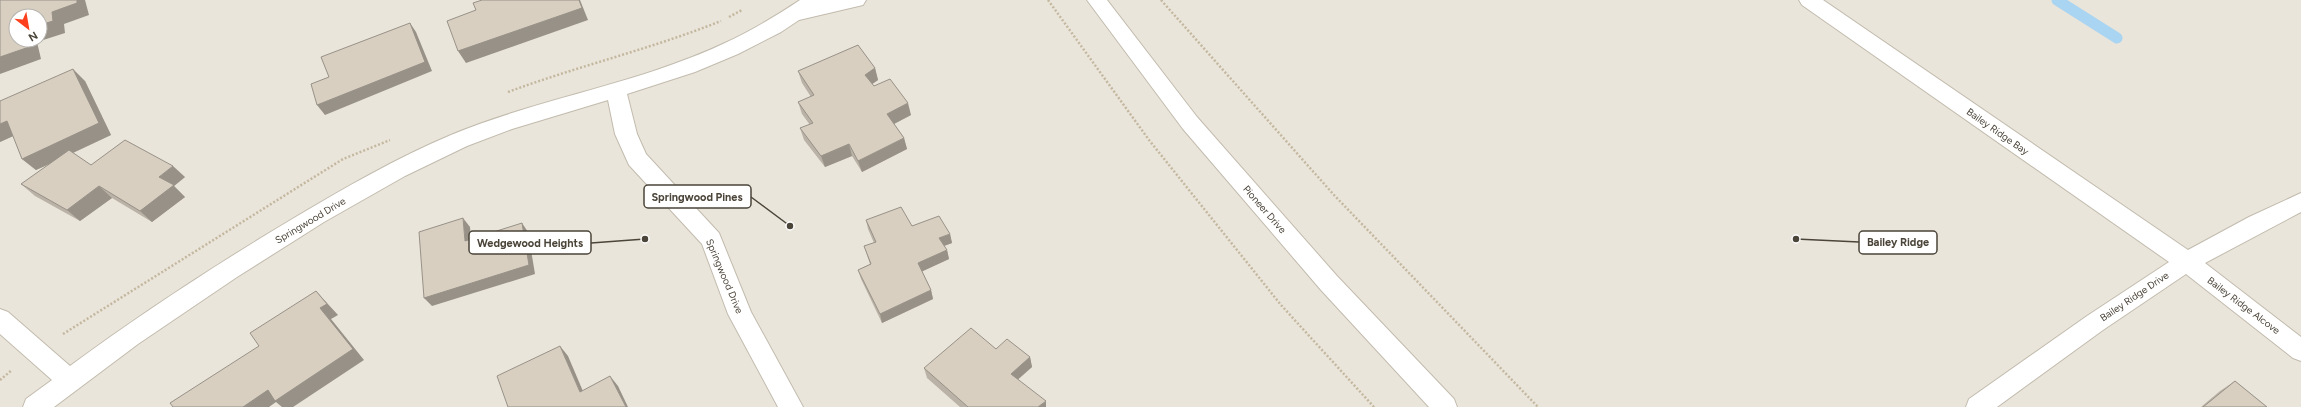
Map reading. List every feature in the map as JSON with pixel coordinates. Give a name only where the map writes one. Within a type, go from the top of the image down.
[{"type":"street","name":"Springwood Drive","points":[[35,407],[69,380],[179,301],[330,207],[410,163],[459,141],[512,121],[561,105],[616,92],[680,71],[723,53],[797,13],[814,0]]},
{"type":"street","name":"Springwood Drive","points":[[797,13],[856,0]]},
{"type":"street","name":"Pioneer Drive","points":[[1097,0],[1190,123],[1329,283],[1446,407]]},
{"type":"street","name":"Bailey Ridge Bay","points":[[1810,0],[2186,261]]},
{"type":"street","name":"Springwood Drive","points":[[616,92],[626,134],[637,159],[660,186],[686,211],[711,239],[740,314],[764,361],[791,407]]},
{"type":"street","name":"Bailey Ridge Drive","points":[[1978,407],[2140,290],[2186,261],[2269,216],[2301,202]]},
{"type":"street","name":"Bailey Ridge Alcove","points":[[2186,261],[2301,351]]},
{"type":"street","points":[[0,319],[69,380]]},
{"type":"path","points":[[1048,0],[1168,164],[1281,305],[1374,407]]},
{"type":"path","points":[[1161,0],[1189,35],[1333,195],[1408,275],[1538,407]]},
{"type":"shaded area","points":[[0,0],[2301,0],[2301,407],[0,407]]},
{"type":"building","points":[[0,0],[77,0],[77,3],[52,12],[53,21],[48,23],[48,8],[8,8],[8,48],[26,48],[0,57]]},
{"type":"building","points":[[482,0],[579,0],[582,8],[458,51],[447,21],[476,10],[473,3]]},
{"type":"building","points":[[410,23],[425,62],[317,105],[311,84],[329,77],[321,57]]},
{"type":"building","points":[[858,45],[875,68],[865,75],[874,86],[890,79],[908,103],[887,114],[904,138],[858,161],[849,144],[821,156],[800,128],[813,123],[798,102],[814,95],[798,71]]},
{"type":"building","points":[[73,69],[99,123],[22,159],[7,121],[0,124],[0,101]]},
{"type":"building","points":[[125,140],[173,166],[159,177],[174,185],[140,211],[99,186],[67,210],[21,184],[69,150],[91,165]]},
{"type":"building","points":[[901,207],[912,226],[939,216],[950,234],[939,238],[947,250],[918,263],[931,290],[880,314],[858,270],[871,264],[864,246],[876,242],[866,220]]},
{"type":"building","points":[[463,218],[465,241],[522,223],[529,265],[424,298],[419,232]]},
{"type":"building","points":[[316,291],[327,304],[320,308],[353,349],[275,401],[268,390],[243,407],[173,407],[170,403],[259,346],[250,333]]},
{"type":"building","points":[[971,328],[996,349],[1007,339],[1030,357],[1011,374],[1046,401],[1038,407],[968,407],[924,368]]},
{"type":"building","points":[[560,346],[580,392],[610,376],[626,407],[508,407],[497,376]]},
{"type":"building","points":[[2235,381],[2267,407],[2203,407]]},
{"type":"waterway","points":[[2057,0],[2117,38]]},
{"type":"place","name":"Springwood Pines","points":[[790,226]]},
{"type":"place","name":"Wedgewood Heights","points":[[645,239]]},
{"type":"place","name":"Bailey Ridge","points":[[1796,239]]}]
